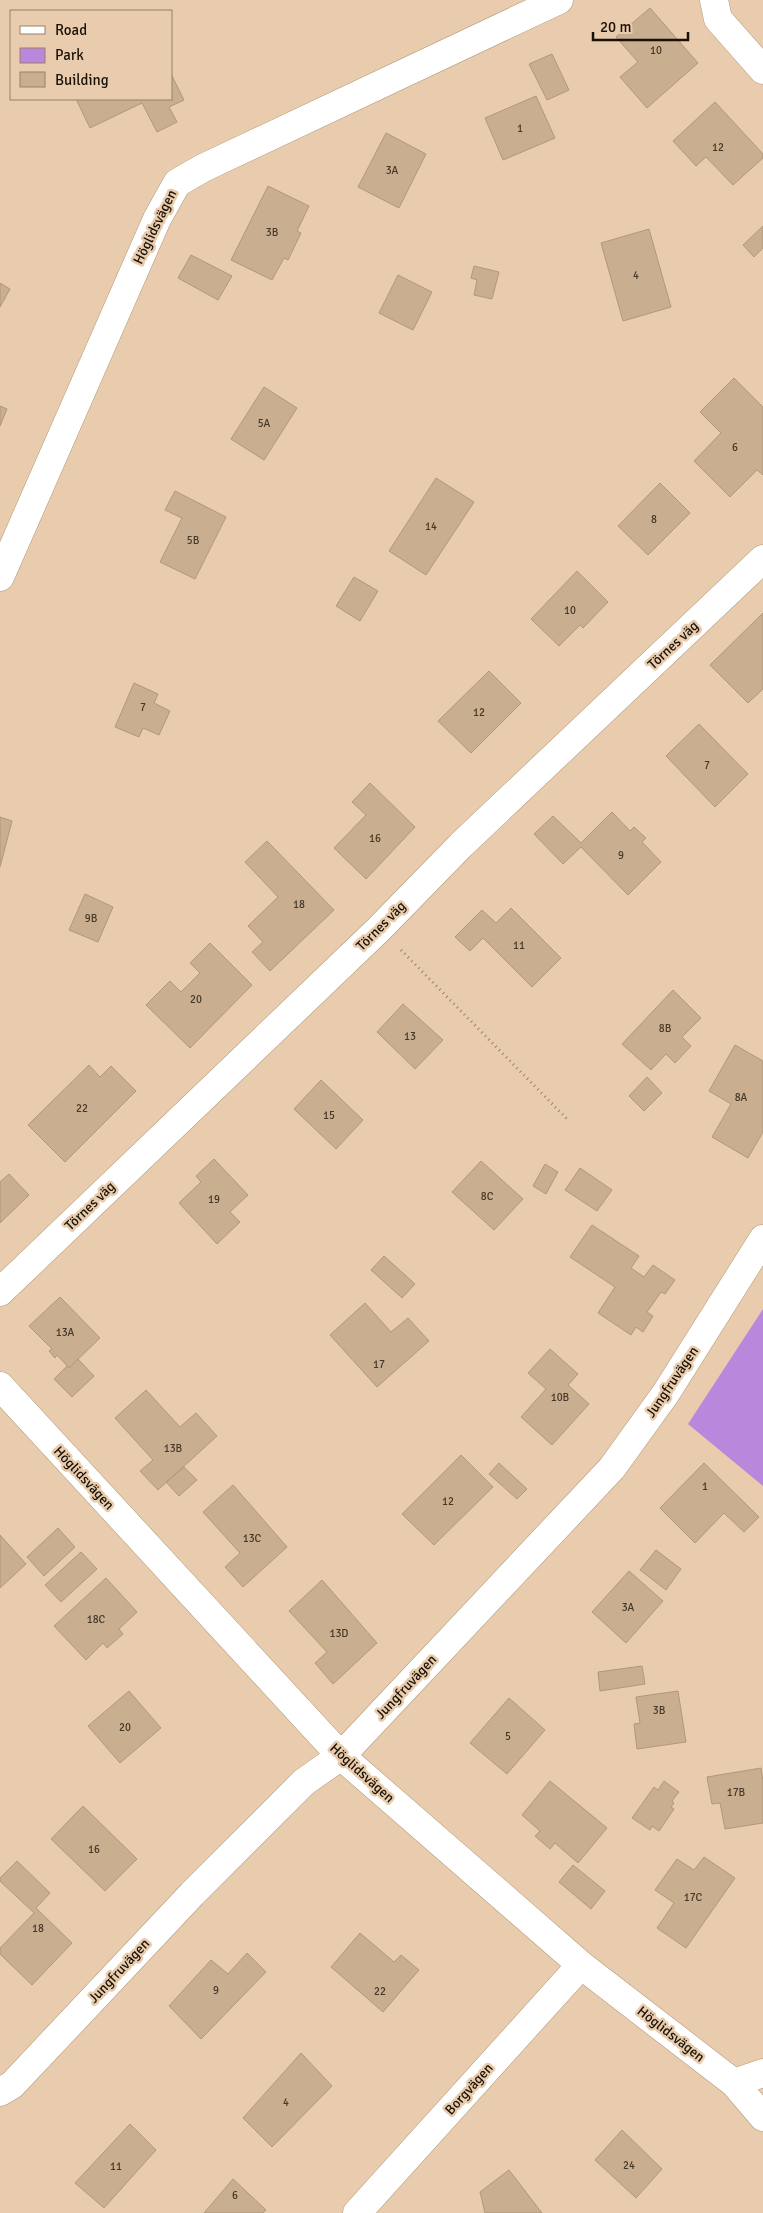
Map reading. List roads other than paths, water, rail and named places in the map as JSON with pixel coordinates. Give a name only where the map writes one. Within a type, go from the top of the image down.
[{"type":"street","name":"Höglidsvägen","points":[[0,577],[157,219],[176,183],[203,168],[560,0]]},
{"type":"street","points":[[714,0],[718,19],[763,70]]},
{"type":"street","name":"Törnes väg","points":[[0,1292],[379,929],[461,845],[763,559]]},
{"type":"street","name":"Jungfruvägen","points":[[0,2092],[12,2085],[192,1894],[297,1789],[341,1756],[612,1468],[666,1393],[763,1238]]},
{"type":"street","name":"Höglidsvägen","points":[[0,1386],[341,1756],[581,1965],[734,2083],[763,2117]]},
{"type":"street","name":"Borgvägen","points":[[357,2213],[581,1965]]},
{"type":"street","points":[[734,2083],[763,2073]]}]
